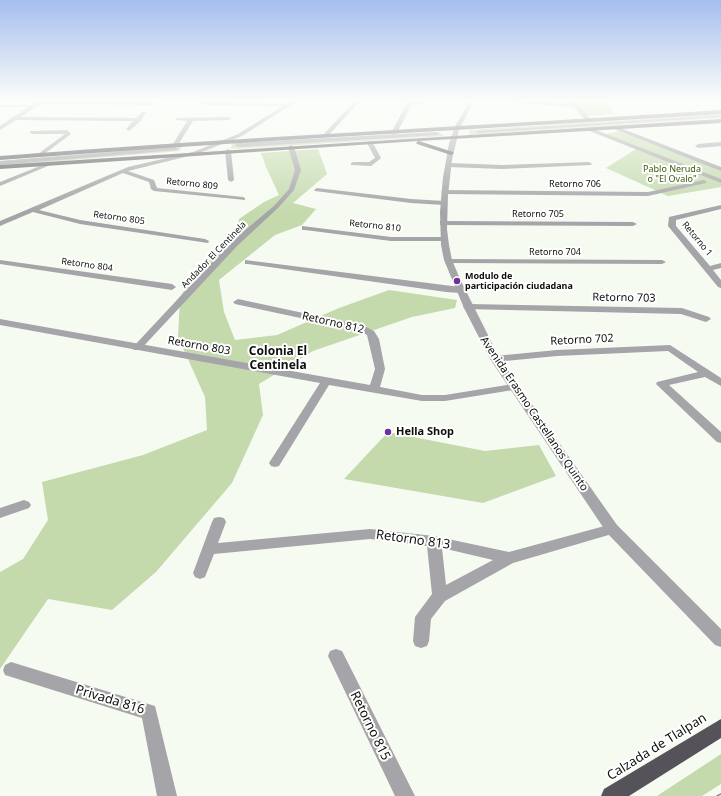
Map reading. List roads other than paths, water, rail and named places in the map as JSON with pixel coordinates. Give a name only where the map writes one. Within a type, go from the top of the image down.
[{"type":"highway","name":"Calzada de Tlalpan","points":[[611,796],[721,728]]},
{"type":"main road","points":[[0,158],[175,146],[222,141],[281,138]]},
{"type":"main road","points":[[0,167],[195,153],[405,141],[425,138]]},
{"type":"main road","points":[[405,141],[422,144],[451,153]]},
{"type":"main road","points":[[124,158],[130,160],[130,168]]},
{"type":"street","points":[[40,155],[62,138]]},
{"type":"street","points":[[0,163],[175,146],[179,138]]},
{"type":"street","points":[[0,224],[122,171],[195,153],[229,138]]},
{"type":"street","points":[[238,145],[361,138]]},
{"type":"street","name":"Avenida Erasmo Castellanos Quinto","points":[[454,138],[444,197],[443,239],[448,261],[478,330],[513,387],[612,529],[721,640]]},
{"type":"street","points":[[613,138],[721,181]]},
{"type":"street","points":[[642,138],[721,169]]},
{"type":"street","points":[[353,164],[371,164],[378,158],[370,143]]},
{"type":"street","points":[[698,146],[721,144]]},
{"type":"street","name":"Andador El Centinela","points":[[137,348],[234,244],[276,207],[292,189],[298,170],[291,148]]},
{"type":"street","points":[[228,151],[232,180]]},
{"type":"street","points":[[0,184],[52,163]]},
{"type":"street","points":[[449,165],[502,167],[589,164]]},
{"type":"street","name":"Retorno 809","points":[[122,171],[152,181],[154,188],[158,190],[243,199]]},
{"type":"street","name":"Retorno 706","points":[[444,197],[648,194],[704,182]]},
{"type":"street","points":[[318,190],[411,201],[444,197]]},
{"type":"street","name":"Retorno 1","points":[[721,207],[672,219],[672,226],[721,285]]},
{"type":"street","name":"Retorno 805","points":[[32,210],[80,222],[205,241]]},
{"type":"street","name":"Retorno 705","points":[[443,223],[632,224]]},
{"type":"street","name":"Retorno 810","points":[[305,228],[391,239],[443,239]]},
{"type":"street","name":"Retorno 704","points":[[448,261],[662,262]]},
{"type":"street","name":"Retorno 804","points":[[0,262],[172,287]]},
{"type":"street","points":[[248,262],[460,290]]},
{"type":"street","points":[[708,269],[721,265]]},
{"type":"street","name":"Retorno 812","points":[[238,302],[364,329],[371,333],[374,339],[380,369],[374,389]]},
{"type":"street","name":"Retorno 703","points":[[468,307],[682,310],[706,319]]},
{"type":"street","name":"Retorno 803","points":[[0,322],[137,348],[327,380],[422,398],[445,398],[513,387]]},
{"type":"street","name":"Retorno 702","points":[[495,359],[557,353],[670,348],[707,373]]},
{"type":"street","points":[[721,383],[707,373],[661,384],[721,439]]},
{"type":"street","points":[[275,464],[327,380]]},
{"type":"street","points":[[0,513],[24,505]]},
{"type":"street","points":[[200,573],[219,522]]},
{"type":"street","name":"Retorno 813","points":[[210,549],[370,534],[434,542],[509,558],[612,529]]},
{"type":"street","points":[[434,542],[440,596]]},
{"type":"street","points":[[421,641],[423,617],[440,596],[509,558]]},
{"type":"street","name":"Retorno 815","points":[[336,656],[405,796]]},
{"type":"street","name":"Privada 816","points":[[11,670],[150,712],[167,796]]},
{"type":"tram line","points":[[717,796],[721,794]]},
{"type":"place","name":"Modulo de participación ciudadana","points":[[457,281]]},
{"type":"place","name":"Hella Shop","points":[[388,432]]},
{"type":"district","name":"Colonia El Centinela","points":[[278,359]]},
{"type":"park label","name":"Pablo Neruda o \"El Ovalo\"","points":[[672,174]]}]
